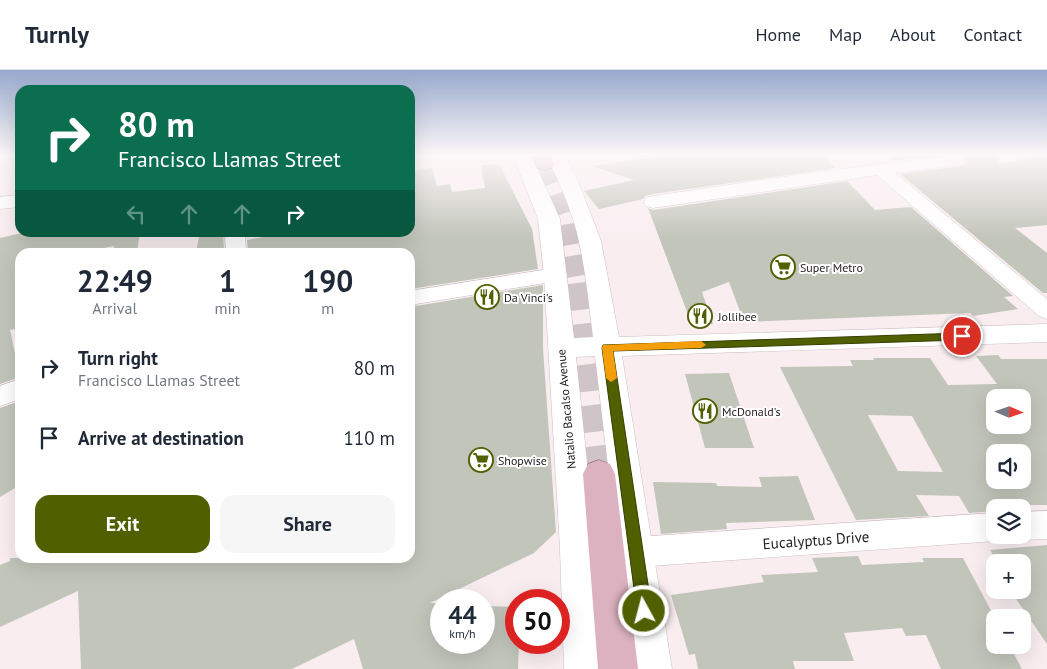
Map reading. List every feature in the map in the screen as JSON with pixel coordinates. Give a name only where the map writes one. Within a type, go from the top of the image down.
[{"type":"main road","name":"Natalio Bacalso Avenue","points":[[534,183],[549,219],[556,274],[578,549],[584,669]]},
{"type":"main road","points":[[567,183],[590,241],[637,552],[652,669]]},
{"type":"main road","points":[[0,203],[15,202]]},
{"type":"main road","points":[[561,348],[1047,333]]},
{"type":"main road","points":[[599,474],[618,669]]},
{"type":"street","points":[[653,202],[777,183]]},
{"type":"street","points":[[896,183],[1047,311]]},
{"type":"street","points":[[415,297],[556,274]]},
{"type":"street","points":[[0,396],[15,391]]},
{"type":"street","points":[[1031,526],[1047,525]]},
{"type":"street","name":"Eucalyptus Drive","points":[[637,552],[986,529]]},
{"type":"building","points":[[415,183],[436,183],[437,186],[450,184],[452,192],[485,188],[484,183],[509,183],[532,229],[538,269],[415,288],[415,248],[248,248],[247,240],[262,237],[415,237]]},
{"type":"building","points":[[621,183],[730,183],[653,194],[645,196],[643,199],[599,209],[584,191]]},
{"type":"building","name":"Super Metro","points":[[834,183],[849,183],[875,210],[911,207],[1013,296],[1004,297],[1018,309],[973,316],[970,313],[744,322],[729,282],[702,292],[713,324],[692,325],[648,208],[653,210]]},
{"type":"building","points":[[911,183],[1047,183],[1047,225],[1015,228],[1047,253],[1047,293],[1043,293]]},
{"type":"building","points":[[15,235],[15,237],[139,237],[138,248],[114,248],[114,246],[104,248],[15,248],[15,329],[10,330],[15,354],[15,379],[0,384],[0,238]]},
{"type":"building","points":[[199,237],[223,237],[224,248],[197,248]]},
{"type":"building","name":"Shopwise","points":[[543,285],[543,349],[556,532],[534,553],[459,589],[430,589],[430,654],[495,654],[495,606],[505,607],[505,654],[519,654],[518,669],[363,669],[354,639],[292,669],[81,669],[78,591],[0,627],[0,565],[10,561],[10,558],[15,558],[15,563],[415,563],[415,306]]},
{"type":"building","points":[[998,355],[1001,359],[1047,359],[1047,505],[1031,505],[1031,499],[986,499],[986,512],[969,513],[959,496],[916,495],[929,516],[856,520],[780,367],[853,366],[850,360],[874,360],[873,358],[930,358],[948,385],[997,384],[976,356]],"holes":[[[868,415],[912,416],[943,472],[898,471]]]},
{"type":"building","points":[[729,373],[754,448],[705,448],[685,374]]},
{"type":"building","points":[[15,403],[15,488],[0,497],[0,408]]},
{"type":"building","points":[[798,476],[815,520],[726,523],[727,529],[661,534],[653,482],[716,483],[717,486],[762,487],[759,477]]},
{"type":"building","points":[[1047,545],[1047,644],[1031,621],[1031,609],[1023,609],[1016,599],[1031,599],[1031,554],[992,554],[990,550]]},
{"type":"building","points":[[858,556],[862,565],[924,562],[922,558],[963,558],[990,609],[986,609],[986,654],[1014,654],[1022,669],[941,669],[926,635],[906,636],[902,628],[844,633],[854,661],[793,661],[795,669],[698,669],[695,654],[689,655],[671,595],[764,582],[761,575],[818,572],[812,558]]},
{"type":"tunnel","points":[[552,183],[566,221],[577,284]]},
{"type":"tunnel","points":[[577,283],[597,452]]},
{"type":"tunnel","points":[[596,451],[599,474]]},
{"type":"slow traffic","points":[[611,378],[607,348],[701,345]]},
{"type":"place","name":"Super Metro","points":[[783,267]]},
{"type":"place","name":"Da Vinci's","points":[[487,297]]},
{"type":"place","name":"Jollibee","points":[[700,316]]},
{"type":"place","name":"McDonald's","points":[[705,411]]},
{"type":"place","name":"Shopwise","points":[[481,460]]},
{"type":"route","points":[[644,611],[607,348],[962,336]]}]
